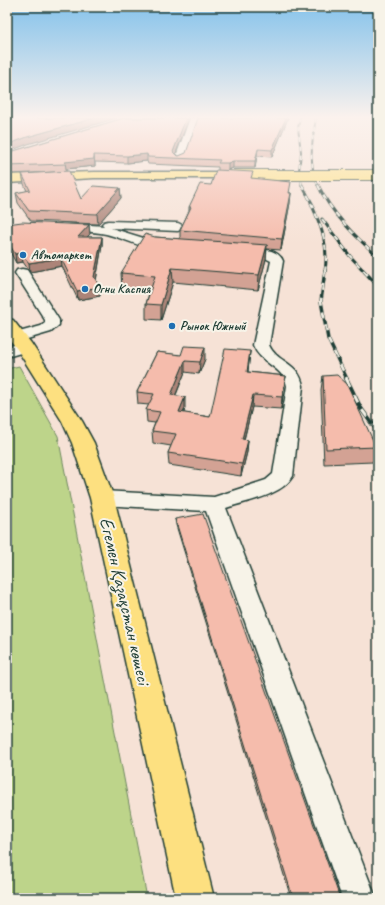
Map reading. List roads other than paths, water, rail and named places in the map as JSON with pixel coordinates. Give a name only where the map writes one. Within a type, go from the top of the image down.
[{"type":"main road","points":[[7,185],[77,175]]},
{"type":"main road","points":[[7,179],[77,175],[378,176]]},
{"type":"main road","name":"Егемен Қазақстан көшесі","points":[[12,336],[72,421],[83,443],[102,498],[195,898]]},
{"type":"lane","points":[[178,226],[116,224],[50,226],[106,230],[148,243],[178,247]]},
{"type":"lane","points":[[102,498],[214,504],[273,485],[283,476],[295,386],[293,376],[264,352],[261,344],[277,260],[268,254],[232,251]]},
{"type":"lane","points":[[12,336],[46,329],[52,325],[52,322],[22,273]]},
{"type":"lane","points":[[214,504],[359,898]]},
{"type":"railway","points":[[300,160],[299,171],[302,186]]},
{"type":"railway","points":[[312,160],[318,186]]},
{"type":"railway","points":[[302,185],[314,207]]},
{"type":"railway","points":[[318,185],[337,215],[378,257]]},
{"type":"railway","points":[[311,203],[321,228],[325,244],[325,271]]},
{"type":"railway","points":[[322,219],[350,256],[364,271]]},
{"type":"railway","points":[[325,270],[321,301],[328,339],[347,379]]},
{"type":"railway","points":[[363,270],[378,286]]},
{"type":"railway","points":[[346,378],[360,407],[378,432]]},
{"type":"railway","points":[[370,445],[378,463]]},
{"type":"place","name":"Автомаркет","points":[[23,255]]},
{"type":"place","name":"Огни Каспия","points":[[85,289]]},
{"type":"place","name":"Рынок Южный","points":[[172,326]]}]
